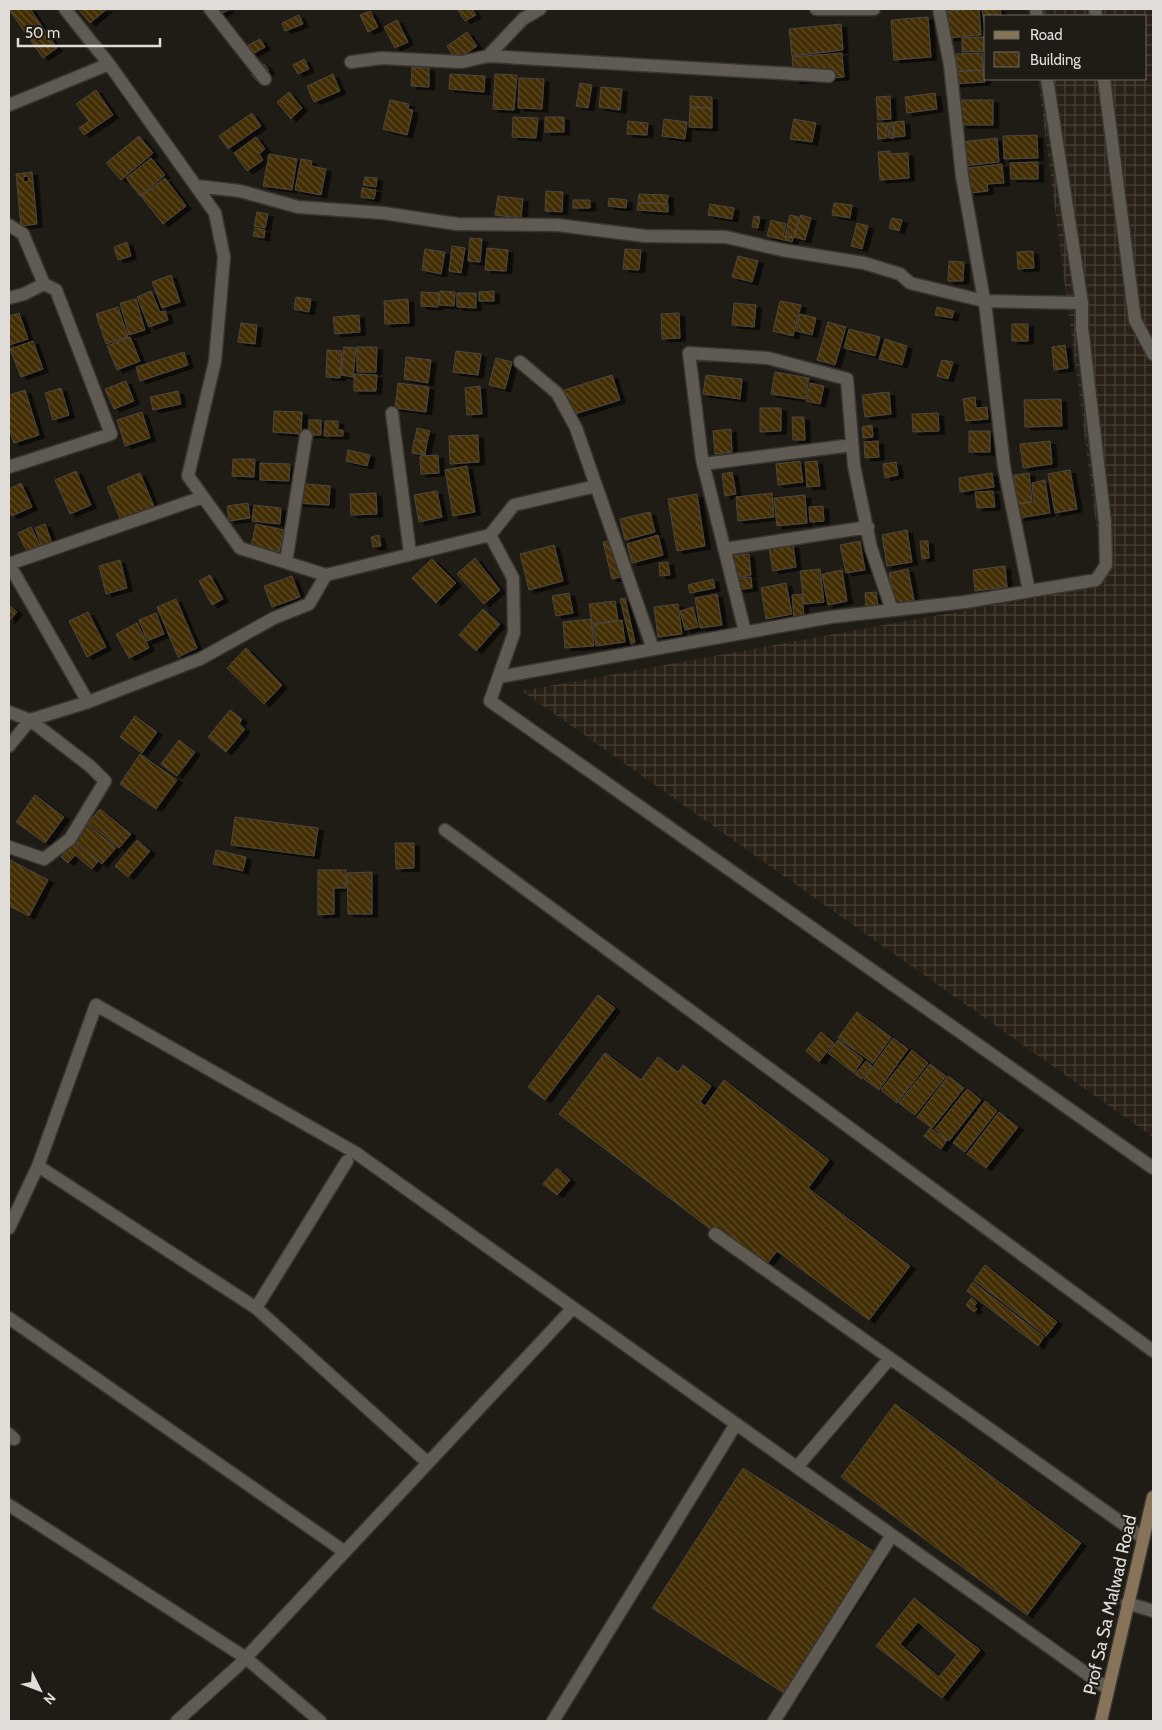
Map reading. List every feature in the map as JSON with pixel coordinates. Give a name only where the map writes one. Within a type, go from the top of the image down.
[{"type":"street","points":[[65,9],[109,64],[215,213],[224,257],[216,360],[188,476],[240,548],[326,575],[490,535],[514,505],[596,486]]},
{"type":"street","points":[[210,9],[265,79]]},
{"type":"street","points":[[488,56],[523,19],[540,9]]},
{"type":"street","points":[[816,9],[874,9]]},
{"type":"street","points":[[939,9],[950,65],[962,176],[984,301],[1004,467],[1029,592]]},
{"type":"street","points":[[351,62],[382,58],[462,62],[488,56],[829,76]]},
{"type":"street","points":[[9,104],[109,64]]},
{"type":"street","points":[[499,677],[831,617],[965,602],[1096,580],[1106,565],[1105,522],[1082,328],[1082,303],[1047,80]]},
{"type":"street","points":[[1104,80],[1135,320],[1153,354]]},
{"type":"street","points":[[196,186],[240,191],[298,206],[383,213],[456,224],[557,225],[646,236],[726,237],[782,250],[864,263],[900,274],[910,283],[984,301],[1082,303]]},
{"type":"street","points":[[9,225],[23,234],[44,284],[56,290],[110,434],[9,467]]},
{"type":"street","points":[[9,298],[24,294],[44,284]]},
{"type":"street","points":[[745,632],[703,464],[689,353],[768,358],[847,380],[854,466],[872,548],[892,610]]},
{"type":"street","points":[[520,362],[557,393],[576,428],[605,506],[653,649]]},
{"type":"street","points":[[392,414],[410,553]]},
{"type":"street","points":[[286,562],[306,436]]},
{"type":"street","points":[[703,464],[852,445]]},
{"type":"street","points":[[88,702],[9,564],[203,497]]},
{"type":"street","points":[[725,550],[868,527]]},
{"type":"street","points":[[490,535],[513,578],[514,633],[490,701],[1153,1168]]},
{"type":"street","points":[[9,746],[30,720],[88,702],[200,659],[274,618],[309,604],[326,575]]},
{"type":"street","points":[[9,712],[30,720],[90,766],[105,781],[70,839],[44,859],[9,847]]},
{"type":"street","points":[[445,830],[1153,1351]]},
{"type":"street","points":[[9,1228],[38,1166],[96,1006],[356,1153],[1108,1689]]},
{"type":"street","points":[[256,1308],[348,1161]]},
{"type":"street","points":[[38,1166],[256,1308],[428,1463]]},
{"type":"street","points":[[715,1234],[1143,1538]]},
{"type":"street","points":[[177,1721],[246,1658],[574,1308]]},
{"type":"street","points":[[9,1318],[345,1552]]},
{"type":"street","points":[[796,1467],[890,1358]]},
{"type":"street","points":[[553,1721],[736,1424]]},
{"type":"street","name":"Prof Sa Sa Malwad Road","points":[[1101,1721],[1153,1496]]},
{"type":"street","points":[[9,1505],[246,1658],[320,1721]]},
{"type":"street","points":[[774,1721],[892,1535]]},
{"type":"street","points":[[1127,1603],[1153,1611]]},
{"type":"shaded area","points":[[1029,9],[1153,9],[1153,1137],[522,691],[1104,585],[1038,80],[1147,80],[1147,15],[1030,15]]},
{"type":"building","points":[[13,9],[30,9],[57,48],[43,58],[10,11]]},
{"type":"building","points":[[78,9],[107,9],[90,23]]},
{"type":"building","points":[[211,9],[229,9],[217,17]]},
{"type":"building","points":[[457,9],[472,9],[476,15],[465,21]]},
{"type":"building","points":[[979,9],[981,35],[949,38],[947,11]]},
{"type":"building","points":[[982,9],[1000,9],[1001,15],[984,15],[984,21]]},
{"type":"building","points":[[370,11],[378,27],[368,32],[360,15]]},
{"type":"building","points":[[299,15],[303,24],[285,31],[282,23]]},
{"type":"building","points":[[928,17],[931,57],[894,60],[891,20]]},
{"type":"building","points":[[397,20],[408,42],[395,48],[384,27]]},
{"type":"building","points":[[841,24],[843,50],[792,56],[789,29]]},
{"type":"building","points":[[467,32],[477,46],[456,60],[447,46]]},
{"type":"building","points":[[984,37],[984,51],[962,52],[962,38]]},
{"type":"building","points":[[260,39],[265,47],[247,57],[243,48]]},
{"type":"building","points":[[842,53],[844,77],[794,81],[792,57]]},
{"type":"building","points":[[982,53],[983,70],[958,71],[956,54]]},
{"type":"building","points":[[304,59],[309,69],[298,74],[293,65]]},
{"type":"building","points":[[264,64],[269,71],[257,81],[251,74]]},
{"type":"building","points":[[412,67],[429,68],[429,87],[411,86]]},
{"type":"building","points":[[984,70],[985,82],[955,84],[954,72]]},
{"type":"building","points":[[333,74],[340,91],[314,102],[307,86]]},
{"type":"building","points":[[450,74],[485,76],[484,92],[449,89]]},
{"type":"building","points":[[495,74],[517,75],[514,110],[493,109]]},
{"type":"building","points":[[519,78],[544,79],[542,109],[518,108]]},
{"type":"building","points":[[580,83],[592,85],[588,108],[576,106]]},
{"type":"building","points":[[601,87],[622,89],[620,110],[599,107]]},
{"type":"building","points":[[96,90],[113,115],[84,135],[79,128],[89,121],[76,104]]},
{"type":"building","points":[[289,92],[302,108],[291,119],[277,102]]},
{"type":"building","points":[[935,93],[937,109],[907,113],[905,97]]},
{"type":"building","points":[[690,96],[712,97],[712,108],[690,107]]},
{"type":"building","points":[[890,96],[891,119],[878,120],[876,97]]},
{"type":"building","points":[[390,100],[409,104],[408,109],[413,110],[407,135],[383,129]]},
{"type":"building","points":[[961,100],[993,100],[993,125],[961,125]]},
{"type":"building","points":[[690,108],[712,108],[712,128],[689,127]]},
{"type":"building","points":[[252,113],[261,126],[228,149],[219,136]]},
{"type":"building","points":[[513,117],[538,118],[536,138],[512,137]]},
{"type":"building","points":[[545,117],[564,117],[564,132],[545,132]]},
{"type":"building","points":[[664,119],[687,122],[685,139],[662,136]]},
{"type":"building","points":[[794,119],[816,123],[812,142],[790,139]]},
{"type":"building","points":[[628,121],[648,123],[647,135],[627,134]]},
{"type":"building","points":[[904,121],[905,136],[895,137],[894,122]]},
{"type":"building","points":[[893,122],[894,138],[889,138],[887,123]]},
{"type":"building","points":[[877,123],[886,123],[887,138],[878,139]]},
{"type":"building","points":[[1037,135],[1038,158],[1004,159],[1003,136]]},
{"type":"building","points":[[139,136],[153,153],[121,180],[106,163]]},
{"type":"building","points":[[256,137],[265,149],[259,154],[263,160],[247,171],[234,153]]},
{"type":"building","points":[[997,138],[999,162],[963,166],[961,142]]},
{"type":"building","points":[[890,151],[890,154],[908,153],[909,178],[880,180],[878,152]]},
{"type":"building","points":[[269,154],[297,159],[292,190],[263,186]]},
{"type":"building","points":[[151,158],[165,175],[140,196],[126,178]]},
{"type":"building","points":[[301,159],[312,161],[311,166],[326,169],[321,195],[295,190]]},
{"type":"building","points":[[1038,162],[1038,179],[1011,179],[1010,163]]},
{"type":"building","points":[[1002,164],[1004,183],[987,184],[988,191],[970,193],[968,168]]},
{"type":"building","points":[[32,172],[37,224],[21,226],[16,174]],"holes":[[[28,176],[29,181],[24,182],[23,177]]]},
{"type":"building","points":[[365,177],[377,178],[376,187],[363,185]]},
{"type":"building","points":[[165,178],[186,206],[163,224],[141,196]]},
{"type":"building","points":[[362,188],[376,190],[374,199],[361,197]]},
{"type":"building","points":[[546,191],[563,192],[562,212],[545,211]]},
{"type":"building","points":[[639,194],[668,195],[667,204],[638,202]]},
{"type":"building","points":[[498,196],[523,199],[521,218],[495,215]]},
{"type":"building","points":[[609,198],[627,200],[626,208],[608,206]]},
{"type":"building","points":[[573,200],[590,200],[590,208],[573,208]]},
{"type":"building","points":[[638,203],[668,204],[668,212],[637,210]]},
{"type":"building","points":[[834,203],[852,205],[850,218],[832,215]]},
{"type":"building","points":[[710,204],[734,208],[732,219],[708,215]]},
{"type":"building","points":[[257,212],[268,214],[265,228],[254,226]]},
{"type":"building","points":[[790,215],[799,217],[794,238],[785,236]]},
{"type":"building","points":[[801,215],[811,218],[805,240],[794,237]]},
{"type":"building","points":[[754,216],[760,217],[758,228],[752,227]]},
{"type":"building","points":[[892,218],[902,220],[899,231],[889,228]]},
{"type":"building","points":[[771,220],[786,224],[783,236],[793,238],[792,242],[767,236]]},
{"type":"building","points":[[857,223],[868,226],[862,249],[851,246]]},
{"type":"building","points":[[255,228],[265,230],[264,238],[253,236]]},
{"type":"building","points":[[470,238],[482,239],[480,262],[468,261]]},
{"type":"building","points":[[127,242],[131,256],[118,260],[114,247]]},
{"type":"building","points":[[452,246],[465,248],[461,273],[449,271]]},
{"type":"building","points":[[487,248],[508,250],[506,271],[485,270]]},
{"type":"building","points":[[425,249],[445,252],[441,274],[422,270]]},
{"type":"building","points":[[625,249],[641,250],[639,270],[623,269]]},
{"type":"building","points":[[1033,251],[1034,268],[1018,269],[1017,252]]},
{"type":"building","points":[[738,256],[758,261],[752,282],[732,277]]},
{"type":"building","points":[[949,261],[964,262],[963,281],[948,281]]},
{"type":"building","points":[[171,275],[180,302],[162,308],[152,282]]},
{"type":"building","points":[[151,291],[160,312],[165,311],[168,320],[149,327],[137,297]]},
{"type":"building","points":[[440,291],[455,292],[454,306],[439,305]]},
{"type":"building","points":[[494,291],[494,301],[479,301],[479,292]]},
{"type":"building","points":[[421,292],[439,293],[438,307],[421,306]]},
{"type":"building","points":[[457,293],[476,293],[476,308],[457,307]]},
{"type":"building","points":[[296,297],[311,299],[309,312],[294,309]]},
{"type":"building","points":[[136,299],[145,330],[129,335],[120,303]]},
{"type":"building","points":[[408,299],[409,323],[385,324],[384,301]]},
{"type":"building","points":[[780,301],[801,305],[793,336],[773,331]]},
{"type":"building","points":[[734,303],[756,305],[754,327],[732,325]]},
{"type":"building","points":[[118,307],[128,337],[106,344],[96,314]]},
{"type":"building","points":[[937,307],[954,311],[952,318],[935,315]]},
{"type":"building","points":[[19,313],[28,339],[9,345],[9,316]]},
{"type":"building","points":[[679,313],[680,338],[662,339],[661,314]]},
{"type":"building","points":[[800,314],[816,318],[812,335],[796,331]]},
{"type":"building","points":[[359,315],[360,332],[335,334],[333,317]]},
{"type":"building","points":[[828,322],[846,327],[835,365],[817,360]]},
{"type":"building","points":[[241,323],[257,325],[255,344],[238,342]]},
{"type":"building","points":[[1012,324],[1028,324],[1028,341],[1012,341]]},
{"type":"building","points":[[849,329],[880,337],[875,356],[844,348]]},
{"type":"building","points":[[130,337],[140,361],[117,370],[107,346]]},
{"type":"building","points":[[885,339],[907,346],[902,365],[879,359]]},
{"type":"building","points":[[33,341],[43,369],[21,377],[10,349]]},
{"type":"building","points":[[1065,345],[1068,368],[1054,370],[1052,347]]},
{"type":"building","points":[[344,347],[356,348],[353,377],[341,375]]},
{"type":"building","points":[[357,347],[377,347],[376,372],[357,372]]},
{"type":"building","points":[[327,350],[342,351],[340,378],[326,377]]},
{"type":"building","points":[[456,351],[481,354],[478,375],[453,372]]},
{"type":"building","points":[[184,352],[188,365],[140,381],[136,367]]},
{"type":"building","points":[[406,357],[431,360],[428,383],[404,379]]},
{"type":"building","points":[[496,358],[512,362],[505,389],[489,385]]},
{"type":"building","points":[[942,360],[953,362],[948,379],[937,376]]},
{"type":"building","points":[[775,372],[809,378],[805,399],[771,394]]},
{"type":"building","points":[[354,374],[377,375],[376,391],[354,391]]},
{"type":"building","points":[[612,375],[620,400],[572,415],[564,390]]},
{"type":"building","points":[[706,375],[742,379],[740,399],[703,394]]},
{"type":"building","points":[[126,381],[134,401],[114,409],[105,389]]},
{"type":"building","points":[[398,383],[429,387],[426,412],[395,408]]},
{"type":"building","points":[[810,383],[824,386],[820,404],[806,401]]},
{"type":"building","points":[[480,386],[482,414],[467,415],[465,388]]},
{"type":"building","points":[[61,388],[69,415],[53,420],[45,393]]},
{"type":"building","points":[[25,390],[39,435],[14,443],[9,428],[9,395]]},
{"type":"building","points":[[178,391],[181,404],[153,410],[150,397]]},
{"type":"building","points":[[889,392],[891,414],[865,417],[862,395]]},
{"type":"building","points":[[975,397],[976,408],[987,407],[988,419],[966,421],[963,399]]},
{"type":"building","points":[[1061,399],[1062,426],[1025,427],[1024,400]]},
{"type":"building","points":[[760,408],[781,408],[781,431],[760,432]]},
{"type":"building","points":[[274,411],[302,412],[301,434],[273,432]]},
{"type":"building","points":[[142,412],[150,438],[125,446],[117,420]]},
{"type":"building","points":[[938,413],[939,431],[913,432],[912,414]]},
{"type":"building","points":[[792,417],[804,417],[805,440],[793,440]]},
{"type":"building","points":[[309,420],[321,420],[321,435],[309,435]]},
{"type":"building","points":[[325,421],[338,421],[338,430],[343,430],[343,436],[324,436]]},
{"type":"building","points":[[872,425],[873,437],[863,438],[862,427]]},
{"type":"building","points":[[417,428],[430,431],[427,442],[415,439]]},
{"type":"building","points":[[731,429],[732,452],[715,454],[713,431]]},
{"type":"building","points":[[969,431],[990,431],[990,452],[969,452]]},
{"type":"building","points":[[478,435],[479,462],[450,464],[449,436]]},
{"type":"building","points":[[414,440],[427,442],[425,455],[412,453]]},
{"type":"building","points":[[878,441],[879,457],[865,458],[864,442]]},
{"type":"building","points":[[1050,441],[1052,464],[1023,468],[1020,444]]},
{"type":"building","points":[[348,450],[370,455],[367,466],[346,461]]},
{"type":"building","points":[[438,455],[439,473],[421,474],[420,456]]},
{"type":"building","points":[[233,459],[255,459],[254,477],[232,476]]},
{"type":"building","points":[[800,461],[803,482],[778,485],[776,464]]},
{"type":"building","points":[[817,461],[820,486],[807,487],[805,462]]},
{"type":"building","points":[[896,462],[898,475],[885,478],[883,464]]},
{"type":"building","points":[[260,463],[290,464],[289,481],[260,480]]},
{"type":"building","points":[[467,466],[475,512],[453,516],[445,470]]},
{"type":"building","points":[[1070,470],[1077,509],[1055,513],[1048,474]]},
{"type":"building","points":[[76,471],[91,505],[70,514],[55,480]]},
{"type":"building","points":[[732,472],[736,494],[725,496],[722,474]]},
{"type":"building","points":[[140,473],[156,511],[123,525],[107,487]]},
{"type":"building","points":[[992,473],[994,487],[960,492],[959,478]]},
{"type":"building","points":[[1029,473],[1032,501],[1018,504],[1014,475]]},
{"type":"building","points":[[1045,480],[1050,513],[1019,518],[1017,504],[1034,502],[1032,483]]},
{"type":"building","points":[[21,483],[32,507],[12,516],[9,511],[9,489]]},
{"type":"building","points":[[297,483],[330,486],[329,505],[295,503]]},
{"type":"building","points":[[437,491],[442,517],[419,522],[414,495]]},
{"type":"building","points":[[993,491],[995,507],[977,508],[975,492]]},
{"type":"building","points":[[376,493],[377,514],[351,515],[350,494]]},
{"type":"building","points":[[772,493],[774,517],[738,521],[736,497]]},
{"type":"building","points":[[697,494],[705,546],[677,551],[668,499]]},
{"type":"building","points":[[805,495],[807,523],[777,526],[774,498]]},
{"type":"building","points":[[248,503],[250,518],[229,521],[227,506]]},
{"type":"building","points":[[254,505],[281,508],[280,524],[252,521]]},
{"type":"building","points":[[823,506],[824,521],[810,522],[809,507]]},
{"type":"building","points":[[650,512],[655,532],[625,540],[620,519]]},
{"type":"building","points":[[45,524],[53,546],[43,550],[35,528]]},
{"type":"building","points":[[256,524],[284,530],[279,552],[251,546]]},
{"type":"building","points":[[31,527],[43,552],[30,558],[18,533]]},
{"type":"building","points":[[907,530],[912,562],[887,566],[882,535]]},
{"type":"building","points":[[379,535],[381,546],[373,547],[371,537]]},
{"type":"building","points":[[658,535],[663,555],[632,563],[627,544]]},
{"type":"building","points":[[612,540],[620,577],[612,579],[603,542]]},
{"type":"building","points":[[860,541],[865,570],[846,573],[840,545]]},
{"type":"building","points":[[920,541],[928,541],[929,558],[922,559]]},
{"type":"building","points":[[554,545],[563,581],[529,590],[520,554]]},
{"type":"building","points":[[793,545],[796,567],[773,571],[769,548]]},
{"type":"building","points":[[749,554],[751,575],[734,578],[732,556]]},
{"type":"building","points":[[475,558],[500,590],[484,604],[457,574]]},
{"type":"building","points":[[432,559],[456,583],[436,603],[412,578]]},
{"type":"building","points":[[120,560],[127,588],[106,594],[99,566]]},
{"type":"building","points":[[668,562],[670,575],[660,576],[659,563]]},
{"type":"building","points":[[1005,566],[1007,587],[975,591],[973,570]]},
{"type":"building","points":[[820,569],[824,602],[804,604],[800,571]]},
{"type":"building","points":[[908,569],[914,600],[895,604],[889,573]]},
{"type":"building","points":[[842,570],[847,601],[828,605],[822,574]]},
{"type":"building","points":[[210,575],[223,599],[212,605],[199,581]]},
{"type":"building","points":[[292,576],[300,597],[272,607],[264,586]]},
{"type":"building","points":[[751,577],[752,588],[735,590],[734,579]]},
{"type":"building","points":[[713,579],[715,588],[690,593],[688,585]]},
{"type":"building","points":[[786,583],[792,614],[766,619],[761,588]]},
{"type":"building","points":[[876,592],[878,606],[866,607],[865,593]]},
{"type":"building","points":[[569,593],[573,613],[556,616],[552,596]]},
{"type":"building","points":[[717,594],[722,625],[700,628],[695,598]]},
{"type":"building","points":[[802,594],[804,616],[794,617],[792,595]]},
{"type":"building","points":[[625,598],[635,642],[631,644],[620,599]]},
{"type":"building","points":[[176,599],[197,648],[178,657],[157,607]]},
{"type":"building","points":[[615,601],[618,620],[592,624],[589,604]]},
{"type":"building","points":[[678,604],[682,634],[658,637],[654,607]]},
{"type":"building","points":[[9,605],[17,612],[9,621]]},
{"type":"building","points":[[693,607],[698,627],[685,630],[680,611]]},
{"type":"building","points":[[483,609],[500,624],[476,651],[459,635]]},
{"type":"building","points":[[88,612],[106,647],[87,657],[69,621]]},
{"type":"building","points":[[156,613],[164,634],[147,641],[139,620]]},
{"type":"building","points":[[591,619],[594,646],[565,648],[563,622]]},
{"type":"building","points":[[622,620],[625,642],[596,646],[593,625]]},
{"type":"building","points":[[137,623],[149,648],[129,658],[116,634]]},
{"type":"building","points":[[246,648],[282,685],[264,704],[227,668]]},
{"type":"building","points":[[230,710],[242,719],[239,724],[245,729],[226,752],[208,737]]},
{"type":"building","points":[[135,716],[157,732],[142,753],[120,737]]},
{"type":"building","points":[[179,740],[195,752],[177,776],[161,764]]},
{"type":"building","points":[[140,754],[177,780],[156,809],[120,784]]},
{"type":"building","points":[[35,795],[64,817],[45,843],[16,822]]},
{"type":"building","points":[[100,809],[131,834],[119,848],[88,823]]},
{"type":"building","points":[[235,817],[318,828],[314,856],[231,845]]},
{"type":"building","points":[[87,824],[116,848],[102,864],[74,840]]},
{"type":"building","points":[[137,840],[150,851],[128,877],[115,866]]},
{"type":"building","points":[[74,842],[98,861],[92,869],[75,855],[68,863],[61,857]]},
{"type":"building","points":[[395,843],[414,843],[414,868],[396,869]]},
{"type":"building","points":[[216,850],[246,857],[243,871],[213,864]]},
{"type":"building","points":[[10,860],[48,880],[29,916],[9,906]]},
{"type":"building","points":[[318,870],[346,870],[346,888],[334,888],[334,914],[318,915]]},
{"type":"building","points":[[372,872],[372,914],[348,914],[347,873]]},
{"type":"building","points":[[598,995],[615,1008],[545,1100],[528,1087]]},
{"type":"building","points":[[857,1012],[891,1037],[873,1063],[838,1038]]},
{"type":"building","points":[[821,1032],[834,1043],[819,1062],[806,1051]]},
{"type":"building","points":[[893,1038],[908,1049],[879,1090],[864,1079]]},
{"type":"building","points":[[838,1040],[863,1059],[854,1073],[828,1053]]},
{"type":"building","points":[[912,1050],[928,1063],[897,1103],[881,1090]]},
{"type":"building","points":[[605,1053],[641,1080],[658,1057],[678,1072],[683,1065],[711,1086],[700,1102],[705,1106],[724,1080],[829,1160],[808,1188],[910,1266],[869,1320],[777,1251],[763,1269],[559,1114]]},
{"type":"building","points":[[866,1061],[872,1066],[862,1079],[855,1074]]},
{"type":"building","points":[[930,1064],[946,1076],[915,1115],[899,1103]]},
{"type":"building","points":[[948,1076],[964,1088],[932,1128],[917,1117]]},
{"type":"building","points":[[967,1089],[981,1100],[949,1141],[935,1129]]},
{"type":"building","points":[[985,1101],[997,1111],[965,1152],[953,1143]]},
{"type":"building","points":[[999,1112],[1018,1127],[986,1168],[967,1154]]},
{"type":"building","points":[[930,1128],[947,1140],[941,1149],[924,1136]]},
{"type":"building","points":[[557,1168],[570,1180],[557,1195],[543,1184]]},
{"type":"building","points":[[985,1265],[1057,1322],[1046,1336],[974,1280]]},
{"type":"building","points":[[973,1282],[1044,1337],[1038,1346],[967,1291]]},
{"type":"building","points":[[971,1298],[977,1303],[974,1306],[977,1309],[974,1312],[966,1305]]},
{"type":"building","points":[[895,1404],[1081,1543],[1027,1615],[841,1477]]},
{"type":"building","points":[[743,1468],[881,1556],[790,1697],[652,1608]]},
{"type":"building","points":[[914,1598],[980,1650],[942,1698],[876,1646]],"holes":[[[918,1622],[957,1655],[939,1677],[900,1644]]]}]
